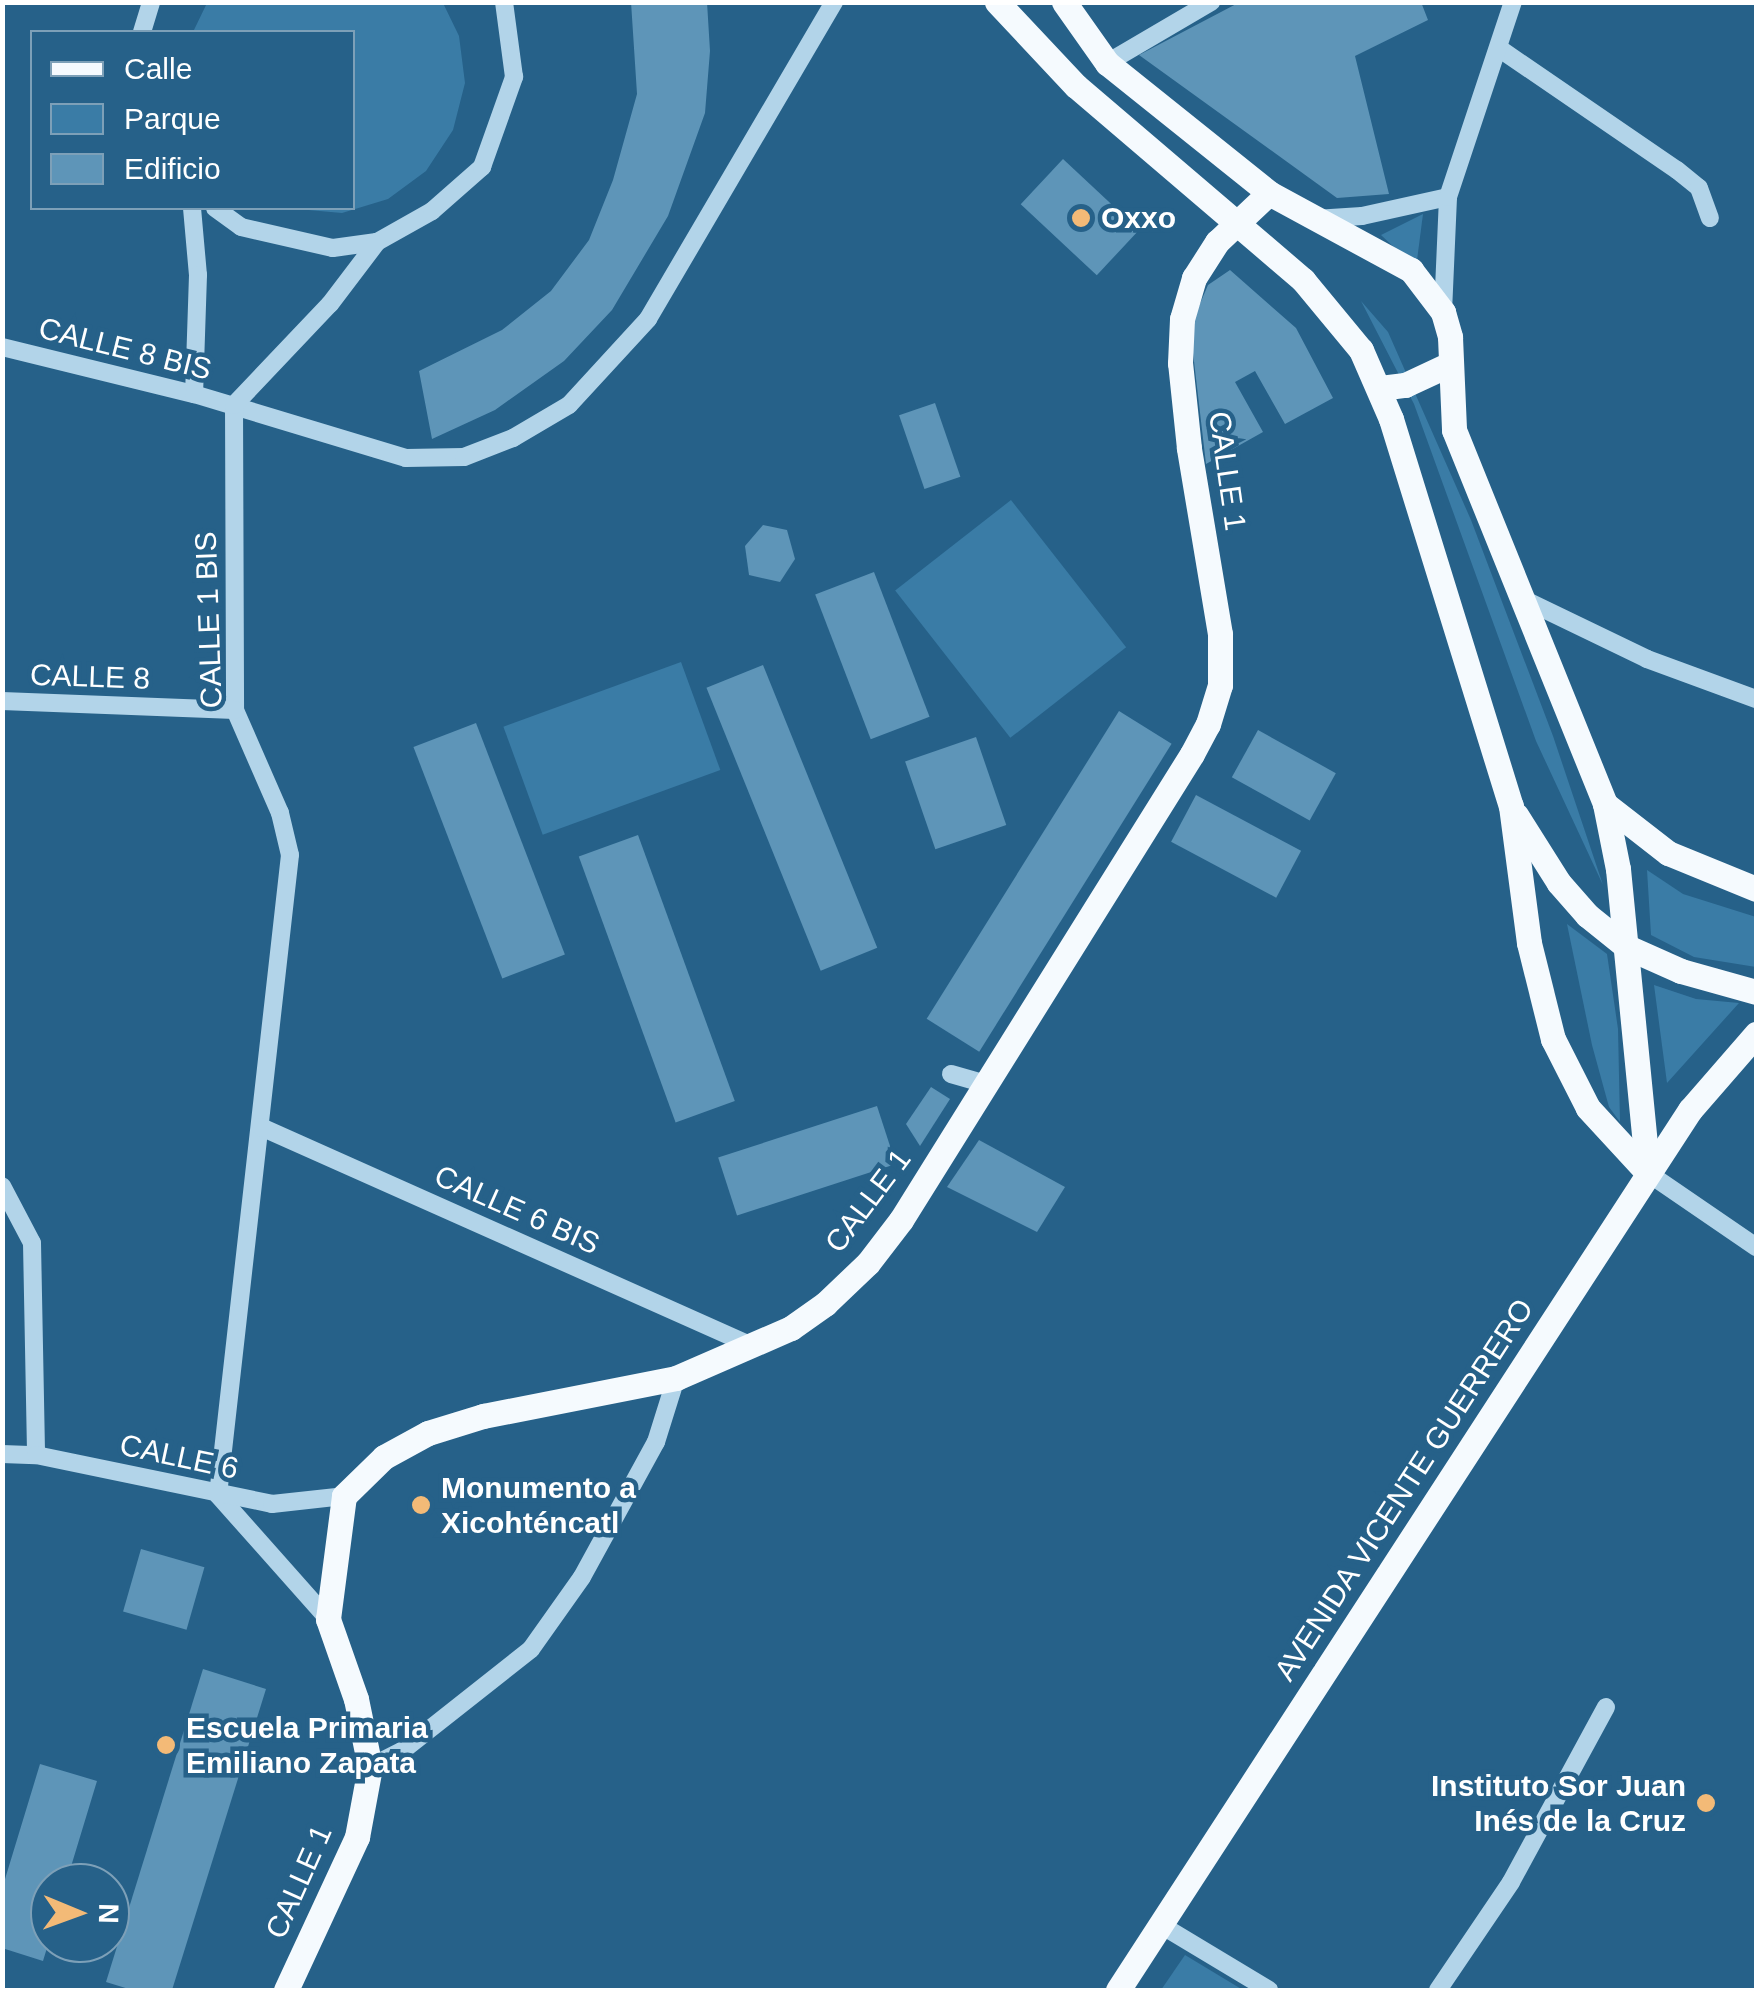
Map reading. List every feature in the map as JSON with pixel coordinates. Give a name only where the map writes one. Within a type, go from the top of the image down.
[{"type":"main road","points":[[997,2],[1076,86],[1233,224],[1304,280],[1332,309],[1362,350],[1380,388],[1511,806],[1532,959],[1553,1039],[1588,1108],[1648,1173]]},
{"type":"main road","points":[[1064,2],[1107,63],[1269,193],[1397,260],[1428,287],[1443,312],[1454,430],[1605,804],[1627,947],[1648,1173]]},
{"type":"main road","name":"CALLE 1","points":[[286,1990],[357,1837],[370,1767],[356,1700],[328,1618],[344,1496],[384,1458],[428,1433],[483,1416],[676,1378],[792,1328],[825,1304],[868,1263],[989,1085],[1192,754],[1208,724],[1220,684],[1220,634],[1189,448],[1180,363],[1182,319],[1194,278],[1233,224],[1269,193]]},
{"type":"main road","points":[[1380,388],[1405,385],[1450,364]]},
{"type":"main road","points":[[1605,804],[1668,853],[1756,889]]},
{"type":"main road","points":[[1511,806],[1559,883],[1587,915],[1627,947],[1680,972],[1756,992]]},
{"type":"main road","name":"AVENIDA VICENTE GUERRERO","points":[[1118,1990],[1690,1110],[1756,1034]]},
{"type":"street","points":[[143,30],[151,2]]},
{"type":"street","points":[[219,210],[241,227],[333,248],[377,242],[432,210],[482,167],[514,76],[504,2]]},
{"type":"street","points":[[377,242],[330,304],[234,405],[406,458],[464,457],[512,438],[569,405],[648,319],[834,2]]},
{"type":"street","points":[[1107,63],[1211,2]]},
{"type":"street","points":[[1443,312],[1448,197],[1513,2]]},
{"type":"street","points":[[1500,49],[1677,170],[1699,188],[1710,218]]},
{"type":"street","points":[[1313,219],[1362,216],[1448,197]]},
{"type":"street","points":[[192,210],[198,275],[194,394]]},
{"type":"street","name":"CALLE 8 BIS","points":[[2,347],[234,405]]},
{"type":"street","name":"CALLE 1 BIS","points":[[218,1495],[290,855],[280,813],[234,710],[234,405]]},
{"type":"street","points":[[1522,598],[1647,659],[1756,699]]},
{"type":"street","name":"CALLE 8","points":[[2,701],[234,710]]},
{"type":"street","points":[[951,1074],[989,1085]]},
{"type":"street","name":"CALLE 6 BIS","points":[[261,1127],[750,1345]]},
{"type":"street","points":[[1648,1173],[1756,1247]]},
{"type":"street","points":[[2,1186],[32,1243],[36,1455]]},
{"type":"street","points":[[370,1767],[402,1751],[531,1649],[582,1577],[656,1442],[676,1378]]},
{"type":"street","name":"CALLE 6","points":[[2,1454],[36,1455],[272,1504],[344,1496]]},
{"type":"street","points":[[218,1495],[328,1618]]},
{"type":"street","points":[[1438,1990],[1511,1882],[1606,1707]]},
{"type":"street","points":[[1161,1924],[1269,1990]]},
{"type":"green space","points":[[207,3],[443,3],[459,36],[465,83],[453,130],[426,171],[388,199],[355,209],[355,30],[194,30]]},
{"type":"green space","points":[[308,210],[352,210],[342,213]]},
{"type":"green space","points":[[1423,214],[1416,268],[1381,235]]},
{"type":"green space","points":[[1361,301],[1388,332],[1471,520],[1553,736],[1603,885],[1536,741],[1414,404]]},
{"type":"green space","points":[[1011,500],[1126,647],[1010,738],[895,591]]},
{"type":"green space","points":[[681,662],[720,770],[543,835],[503,727]]},
{"type":"green space","points":[[1647,870],[1683,894],[1756,917],[1756,967],[1694,957],[1651,935]]},
{"type":"green space","points":[[1567,924],[1607,954],[1618,1029],[1620,1122],[1609,1107],[1592,1045]]},
{"type":"green space","points":[[1654,985],[1696,999],[1739,1003],[1667,1083]]},
{"type":"green space","points":[[1185,1955],[1243,1990],[1161,1990]]},
{"type":"building","points":[[631,2],[707,2],[710,51],[705,113],[668,216],[612,310],[564,361],[495,410],[432,439],[419,371],[502,330],[551,291],[589,240],[613,180],[637,94]]},
{"type":"building","points":[[1240,2],[1421,2],[1428,20],[1355,56],[1389,194],[1337,198],[1139,55]]},
{"type":"building","name":"Oxxo","points":[[1063,159],[1139,230],[1097,275],[1021,204]]},
{"type":"building","points":[[1230,270],[1296,328],[1333,398],[1285,424],[1255,371],[1235,382],[1263,432],[1206,464],[1190,327],[1208,285]]},
{"type":"building","points":[[935,403],[960,477],[924,489],[899,415]]},
{"type":"building","points":[[763,525],[787,530],[795,559],[780,582],[749,575],[745,546]]},
{"type":"building","points":[[874,572],[930,717],[871,739],[815,595]]},
{"type":"building","points":[[763,665],[877,948],[821,971],[706,688]]},
{"type":"building","points":[[1119,711],[1172,744],[979,1052],[927,1019]]},
{"type":"building","points":[[476,723],[565,955],[502,979],[413,747]]},
{"type":"building","points":[[1258,730],[1336,773],[1310,820],[1232,777]]},
{"type":"building","points":[[976,737],[1006,825],[935,849],[905,761]]},
{"type":"building","points":[[1196,795],[1301,851],[1276,898],[1171,842]]},
{"type":"building","points":[[638,835],[735,1101],[676,1122],[579,857]]},
{"type":"building","points":[[931,1087],[950,1099],[920,1146],[906,1124]]},
{"type":"building","points":[[877,1106],[896,1164],[737,1216],[718,1158]]},
{"type":"building","points":[[979,1140],[1065,1187],[1037,1232],[947,1187]]},
{"type":"building","points":[[141,1549],[204,1567],[187,1630],[123,1611]]},
{"type":"building","points":[[203,1669],[266,1689],[172,1990],[132,1990],[106,1982],[112,1963],[130,1963],[130,1905]]},
{"type":"building","points":[[40,1764],[97,1781],[72,1863],[30,1863],[30,1957],[2,1948],[2,1889]]},
{"type":"place","name":"Oxxo","points":[[1081,218]]},
{"type":"place","name":"Monumento a Xicohténcatl","points":[[421,1505]]},
{"type":"place","name":"Escuela Primaria Emiliano Zapata","points":[[166,1745]]},
{"type":"place","name":"Instituto Sor Juan Inés de la Cruz","points":[[1706,1803]]}]
